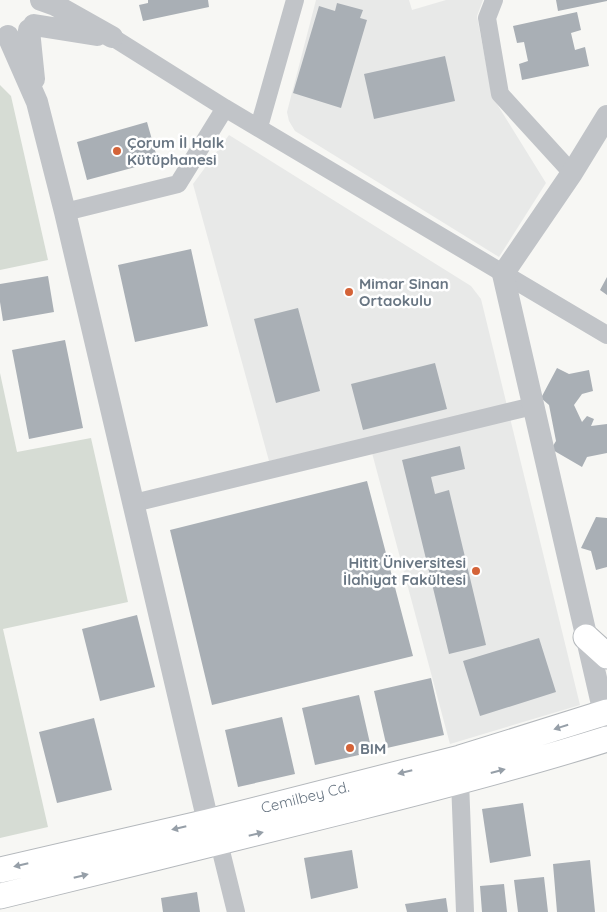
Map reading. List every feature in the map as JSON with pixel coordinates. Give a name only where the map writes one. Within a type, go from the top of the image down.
[{"type":"main road","points":[[586,637],[607,656]]},
{"type":"main road","name":"Cemilbey Cd.","points":[[0,896],[606,714]]},
{"type":"main road","name":"Cemilbey Cd.","points":[[0,870],[214,832],[460,782],[548,758],[607,739]]},
{"type":"street","points":[[259,127],[295,0]]},
{"type":"street","points":[[494,0],[487,18],[500,94],[572,173]]},
{"type":"street","points":[[18,31],[47,1],[112,37],[225,108],[607,335]]},
{"type":"street","points":[[18,31],[112,37]]},
{"type":"street","points":[[18,31],[65,212],[214,832],[236,912]]},
{"type":"street","points":[[65,212],[178,184],[225,108]]},
{"type":"street","points":[[606,714],[586,637],[503,274],[572,173],[607,116]]},
{"type":"street","points":[[134,503],[534,406]]},
{"type":"street","points":[[460,782],[465,912]]},
{"type":"shaded area","points":[[316,0],[409,0],[412,10],[446,0],[483,0],[477,16],[492,96],[546,183],[499,257],[295,131],[289,121],[287,112]]},
{"type":"shaded area","points":[[0,85],[11,96],[48,260],[0,270]]},
{"type":"shaded area","points":[[229,135],[471,286],[481,299],[580,705],[450,744],[368,438],[269,461],[193,184]]},
{"type":"shaded area","points":[[0,373],[17,452],[91,438],[128,602],[3,629],[48,827],[0,838]]},
{"type":"building","points":[[148,0],[208,0],[209,7],[143,21],[139,5],[148,3]]},
{"type":"building","points":[[556,0],[607,0],[607,1],[558,11]]},
{"type":"building","points":[[337,3],[363,10],[360,18],[367,20],[341,108],[293,93],[319,6],[335,11]]},
{"type":"building","points":[[577,12],[581,30],[571,33],[575,50],[585,47],[589,66],[522,80],[519,64],[528,61],[524,42],[517,43],[513,26]]},
{"type":"building","points":[[445,56],[455,101],[374,119],[364,74]]},
{"type":"building","name":"Çorum İl Halk Kütüphanesi","points":[[147,122],[158,161],[87,180],[77,142]]},
{"type":"building","points":[[191,249],[208,326],[135,342],[118,265]]},
{"type":"building","points":[[48,276],[54,312],[3,321],[0,284]]},
{"type":"building","points":[[607,277],[607,295],[600,290]]},
{"type":"building","points":[[298,308],[320,391],[276,403],[254,319]]},
{"type":"building","points":[[65,340],[83,428],[29,439],[12,350]]},
{"type":"building","points":[[435,363],[447,409],[363,430],[351,384]]},
{"type":"building","points":[[557,368],[569,374],[589,370],[593,391],[582,394],[574,405],[582,422],[587,416],[594,419],[591,426],[607,424],[607,453],[587,457],[582,467],[551,449],[556,441],[549,405],[541,398]]},
{"type":"building","points":[[460,446],[465,469],[431,477],[435,494],[449,490],[486,645],[449,654],[402,460]]},
{"type":"building","points":[[367,481],[413,656],[212,705],[170,530]]},
{"type":"building","points":[[596,517],[607,518],[607,567],[596,570],[591,551],[581,548]]},
{"type":"building","points":[[137,615],[155,687],[100,701],[82,629]]},
{"type":"building","points":[[539,638],[556,692],[480,716],[463,661]]},
{"type":"building","points":[[431,678],[444,735],[387,748],[374,691]]},
{"type":"building","points":[[359,695],[372,752],[315,765],[302,708]]},
{"type":"building","points":[[282,717],[295,774],[238,787],[225,730]]},
{"type":"building","points":[[94,718],[112,790],[57,803],[39,732]]},
{"type":"building","points":[[523,803],[531,856],[490,863],[482,809]]},
{"type":"building","points":[[352,850],[358,888],[311,899],[304,858]]},
{"type":"building","points":[[590,860],[595,912],[557,912],[553,864]]},
{"type":"building","points":[[544,877],[548,912],[518,912],[514,880]]},
{"type":"building","points":[[504,884],[507,912],[482,912],[480,886]]},
{"type":"building","points":[[197,892],[200,912],[163,912],[161,898]]},
{"type":"building","points":[[446,898],[448,912],[407,912],[405,904]]},
{"type":"place","name":"Çorum İl Halk Kütüphanesi","points":[[117,151]]},
{"type":"place","name":"Mimar Sinan Ortaokulu","points":[[349,292]]},
{"type":"place","name":"Hitit Üniversitesi İlahiyat Fakültesi","points":[[476,571]]},
{"type":"place","name":"BIM","points":[[350,748]]}]
